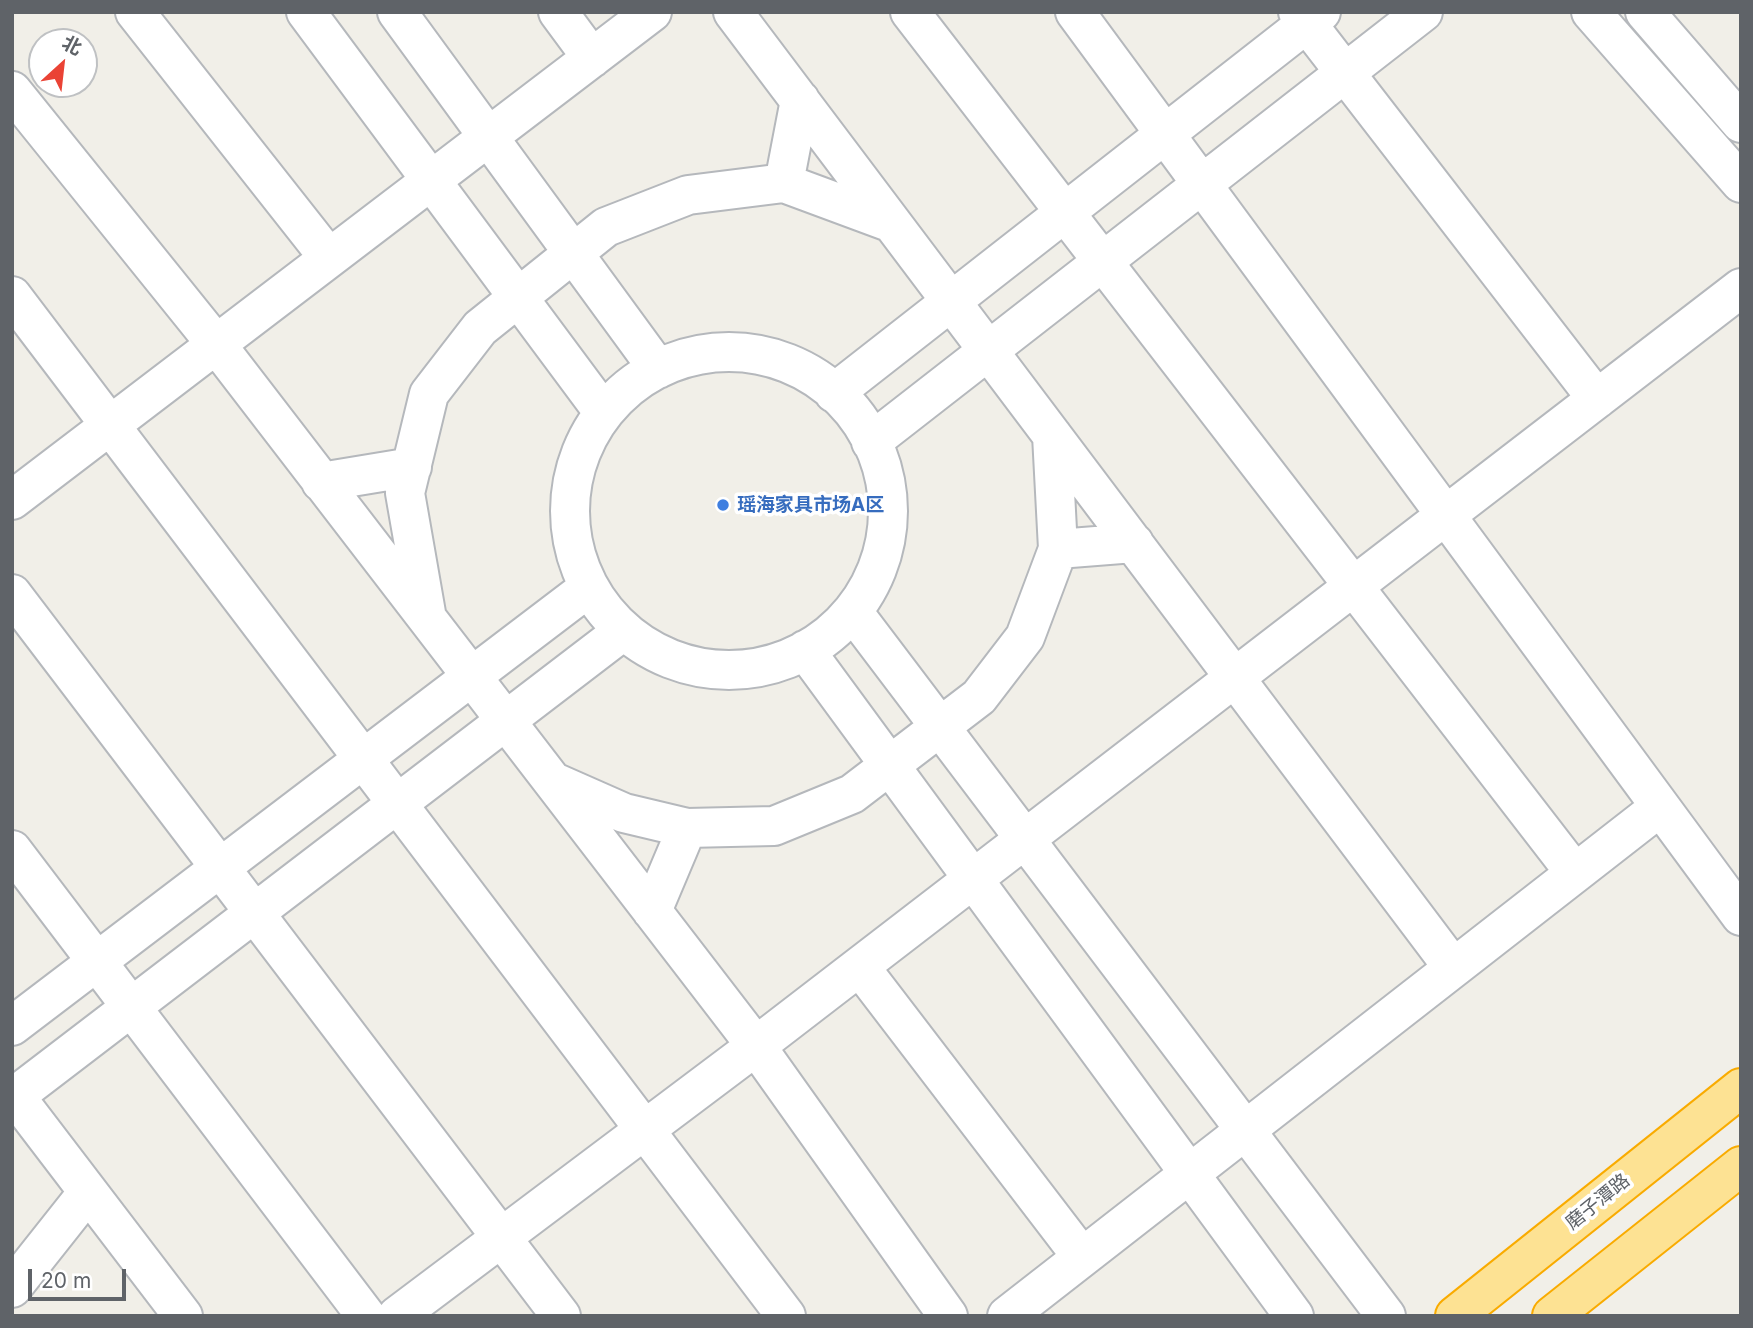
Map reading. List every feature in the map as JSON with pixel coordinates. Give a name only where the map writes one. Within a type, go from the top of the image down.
[{"type":"highway","name":"磨子潭路","points":[[1455,1316],[1741,1088]]},
{"type":"highway","points":[[1552,1316],[1741,1166]]},
{"type":"street","points":[[135,12],[329,258]]},
{"type":"street","points":[[306,12],[604,413]]},
{"type":"street","points":[[397,12],[658,369]]},
{"type":"street","points":[[558,12],[592,58]]},
{"type":"street","points":[[12,500],[652,12]]},
{"type":"street","points":[[733,12],[1451,966]]},
{"type":"street","points":[[911,12],[1575,873]]},
{"type":"street","points":[[1075,12],[1741,916]]},
{"type":"street","points":[[872,442],[1423,12]]},
{"type":"street","points":[[1591,12],[1741,183]]},
{"type":"street","points":[[1645,12],[1741,123]]},
{"type":"street","points":[[834,393],[1165,135],[1309,16],[1345,73],[1597,399]]},
{"type":"street","points":[[12,91],[216,344],[756,1046],[948,1316]]},
{"type":"street","points":[[784,183],[800,100]]},
{"type":"street","points":[[427,618],[405,493],[429,394],[480,328],[606,228],[688,195],[784,183],[892,223]]},
{"type":"street","points":[[397,1316],[860,967],[1741,288]]},
{"type":"street","points":[[12,296],[786,1316]]},
{"type":"street","points":[[722,351],[771,357],[817,378],[855,412],[880,456],[889,505],[886,542],[884,555],[863,600],[829,637],[780,664],[725,672],[671,660],[623,631],[588,588],[570,535],[571,479],[592,428],[629,386],[658,369],[672,362],[722,351]]},
{"type":"street","points":[[552,781],[624,813],[687,828],[774,826],[852,794],[979,697],[1025,637],[1058,549],[1052,435]]},
{"type":"street","points":[[321,482],[412,467]]},
{"type":"street","points":[[1058,549],[1134,543]]},
{"type":"street","points":[[12,1026],[588,588]]},
{"type":"street","points":[[12,594],[561,1316]]},
{"type":"street","points":[[853,611],[1386,1316]]},
{"type":"street","points":[[183,1316],[14,1094],[623,631]]},
{"type":"street","points":[[805,650],[1294,1316]]},
{"type":"street","points":[[1007,1316],[1451,966],[1660,807]]},
{"type":"street","points":[[652,911],[687,828]]},
{"type":"street","points":[[12,850],[366,1316]]},
{"type":"street","points":[[860,967],[1082,1257]]},
{"type":"street","points":[[12,1287],[88,1192]]},
{"type":"street","points":[[12,1303],[21,1316]]},
{"type":"place","name":"瑶海家具市场A区","points":[[723,505]]}]
